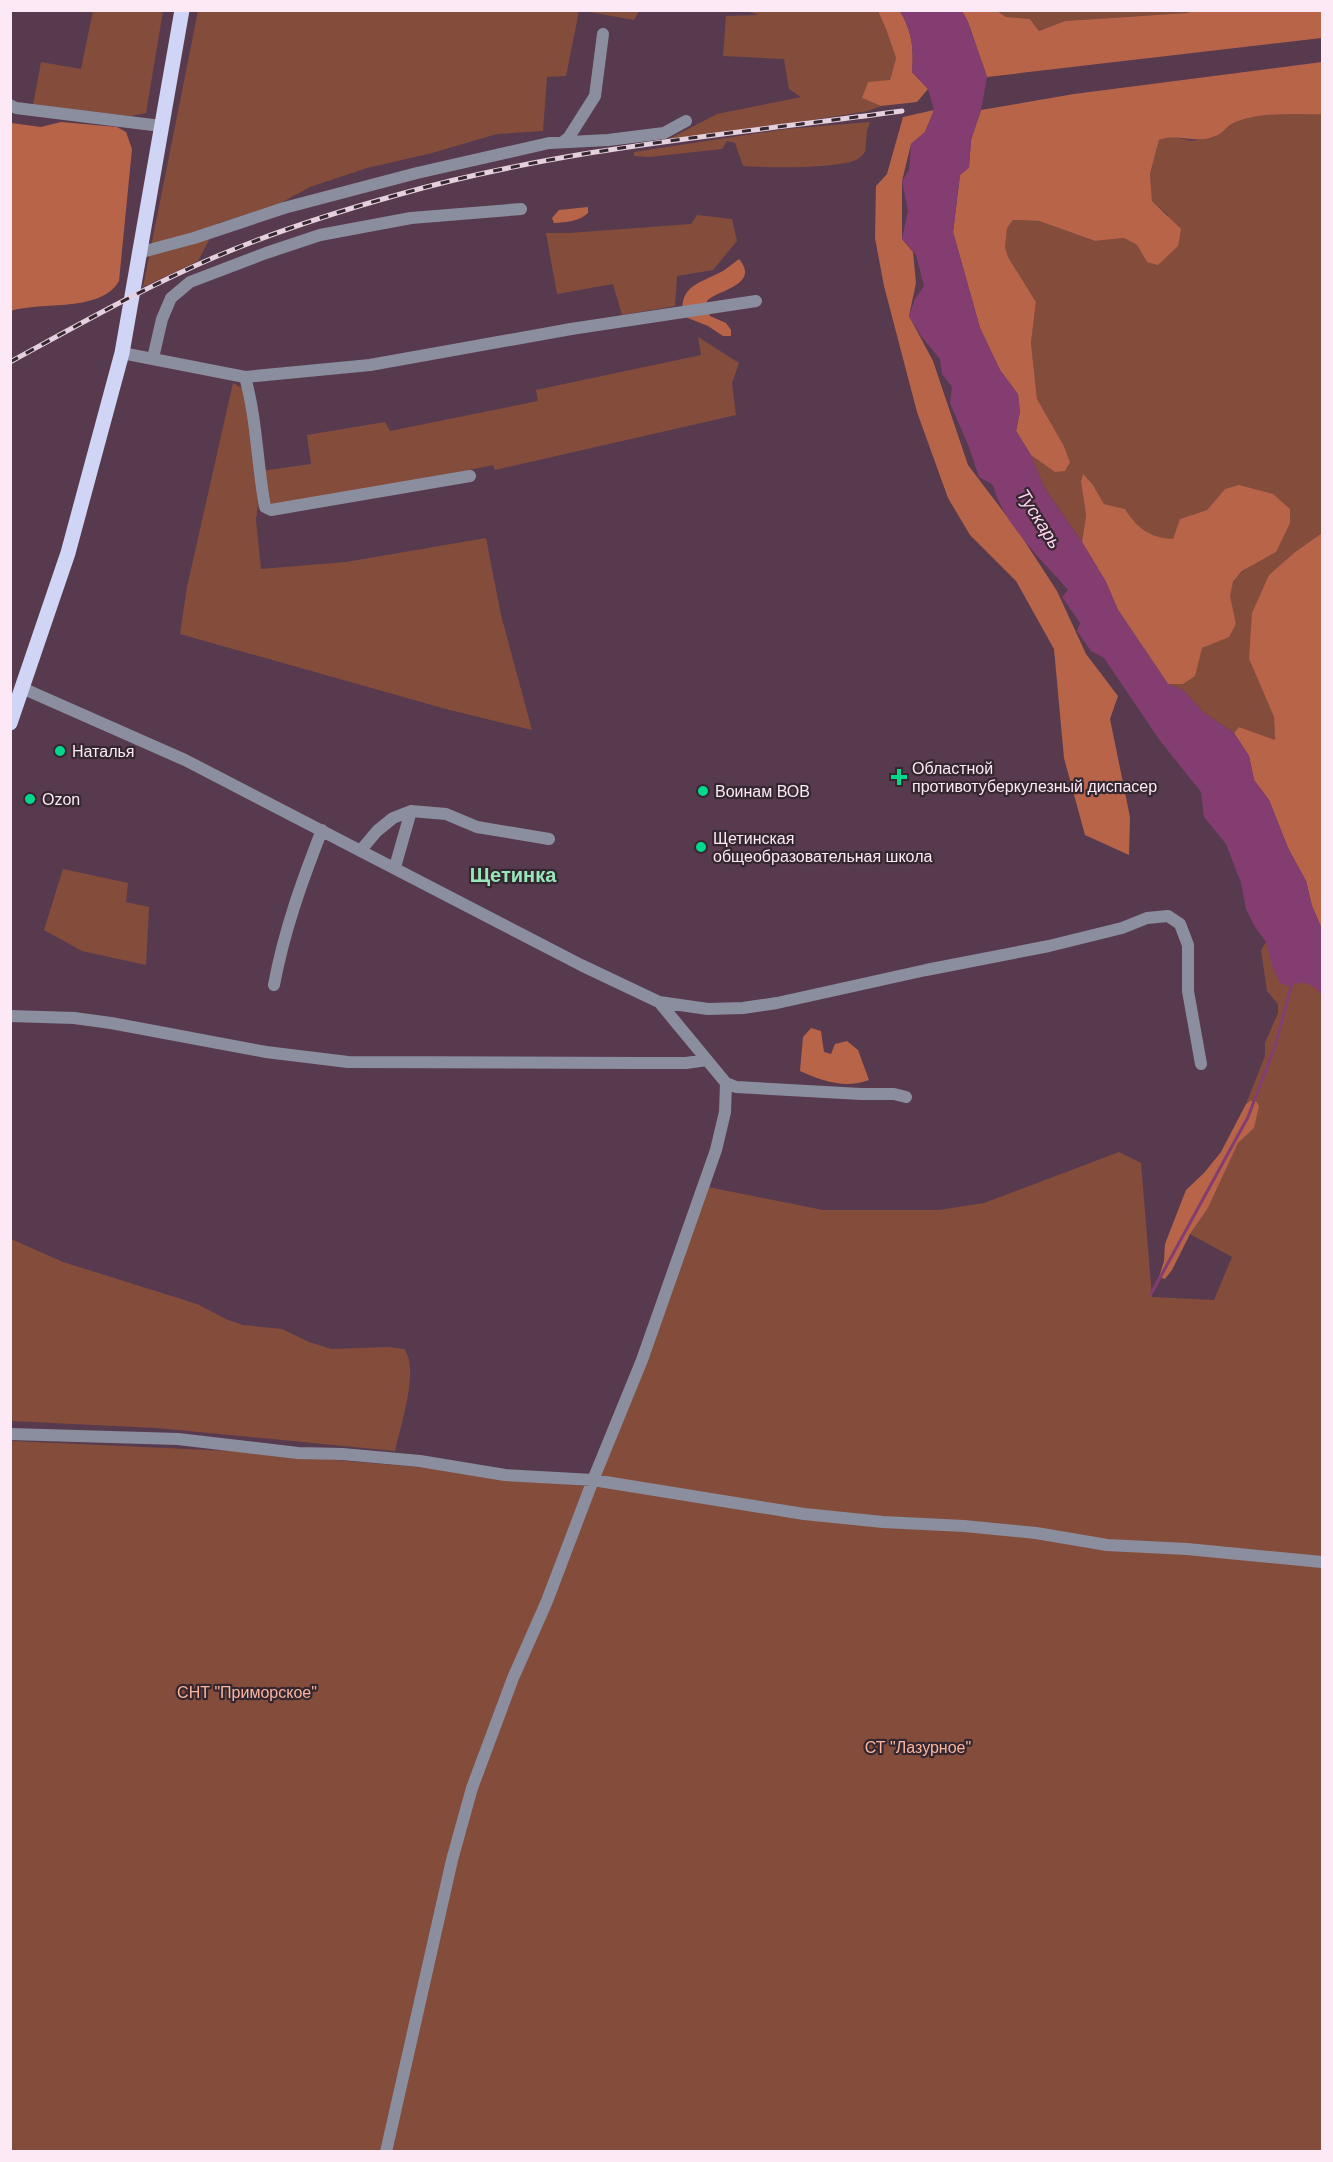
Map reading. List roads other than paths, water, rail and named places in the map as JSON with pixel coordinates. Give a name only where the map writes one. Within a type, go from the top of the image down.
[{"type":"main road","points":[[10,723],[68,553],[122,353],[182,10]]},
{"type":"street","points":[[564,142],[595,96],[603,34]]},
{"type":"street","points":[[10,105],[16,108],[161,126]]},
{"type":"street","points":[[138,253],[194,238],[284,208],[406,176],[549,143],[608,141],[663,133],[686,121]]},
{"type":"street","points":[[153,358],[162,319],[171,298],[190,282],[320,235],[411,218],[521,209]]},
{"type":"street","points":[[122,353],[245,377],[370,365],[571,329],[756,301]]},
{"type":"street","points":[[245,377],[252,402],[265,507],[272,510],[471,476]]},
{"type":"street","points":[[22,688],[185,760],[581,965],[659,1002],[708,1009],[743,1008],[1049,946],[1122,928],[1147,918],[1168,916],[1180,924],[1188,945],[1188,990],[1201,1064]]},
{"type":"street","points":[[361,850],[377,831],[393,818],[411,811],[446,814],[477,827],[549,839]]},
{"type":"street","points":[[395,867],[411,811]]},
{"type":"street","points":[[274,985],[290,917],[322,830]]},
{"type":"street","points":[[659,1002],[726,1083],[736,1087],[894,1094],[906,1097]]},
{"type":"street","points":[[10,1016],[83,1019],[266,1052],[348,1062],[686,1063],[707,1060]]},
{"type":"street","points":[[388,2150],[452,1860],[472,1788],[513,1678],[547,1601],[642,1360],[716,1150],[725,1112],[726,1083]]},
{"type":"street","points":[[10,1434],[178,1439],[298,1453],[342,1454],[420,1461],[505,1475],[593,1480],[804,1514],[1036,1533],[1107,1545],[1187,1549],[1323,1562]]},
{"type":"water","name":"Тускарь","points":[[900,11],[962,11],[987,77],[981,110],[971,140],[969,168],[960,175],[953,232],[980,328],[1000,370],[1018,394],[1020,412],[1016,431],[1031,455],[1045,489],[1082,542],[1106,582],[1118,610],[1168,684],[1183,690],[1203,712],[1234,733],[1249,756],[1254,780],[1269,800],[1288,848],[1306,881],[1312,906],[1322,929],[1322,995],[1307,984],[1298,983],[1287,986],[1280,983],[1273,969],[1266,942],[1246,909],[1241,883],[1226,844],[1204,817],[1201,792],[1161,742],[1104,658],[1091,651],[1077,631],[1080,623],[1062,597],[1068,590],[1014,527],[1005,514],[993,485],[979,477],[950,403],[952,387],[942,374],[940,359],[921,336],[909,316],[915,299],[924,286],[916,255],[902,239],[908,211],[902,181],[909,170],[911,144],[925,132],[934,110],[928,89],[912,72],[911,40]]},
{"type":"waterway","points":[[1151,1294],[1248,1117],[1275,1046],[1293,980]]},
{"type":"railway","points":[[10,362],[86,320],[215,257],[305,223],[397,195],[521,165],[585,154],[902,111]]},
{"type":"place","name":"Наталья","points":[[60,751]]},
{"type":"place","name":"Областной противотуберкулезный диспасер","points":[[899,777]]},
{"type":"place","name":"Воинам ВОВ","points":[[703,791]]},
{"type":"place","name":"Ozon","points":[[30,799]]},
{"type":"place","name":"Щетинская общеобразовательная школа","points":[[701,847]]},
{"type":"district","name":"Щетинка","points":[[513,875]]},
{"type":"park label","name":"СНТ \"Приморское\"","points":[[247,1692]]},
{"type":"park label","name":"СТ \"Лазурное\"","points":[[918,1747]]}]
